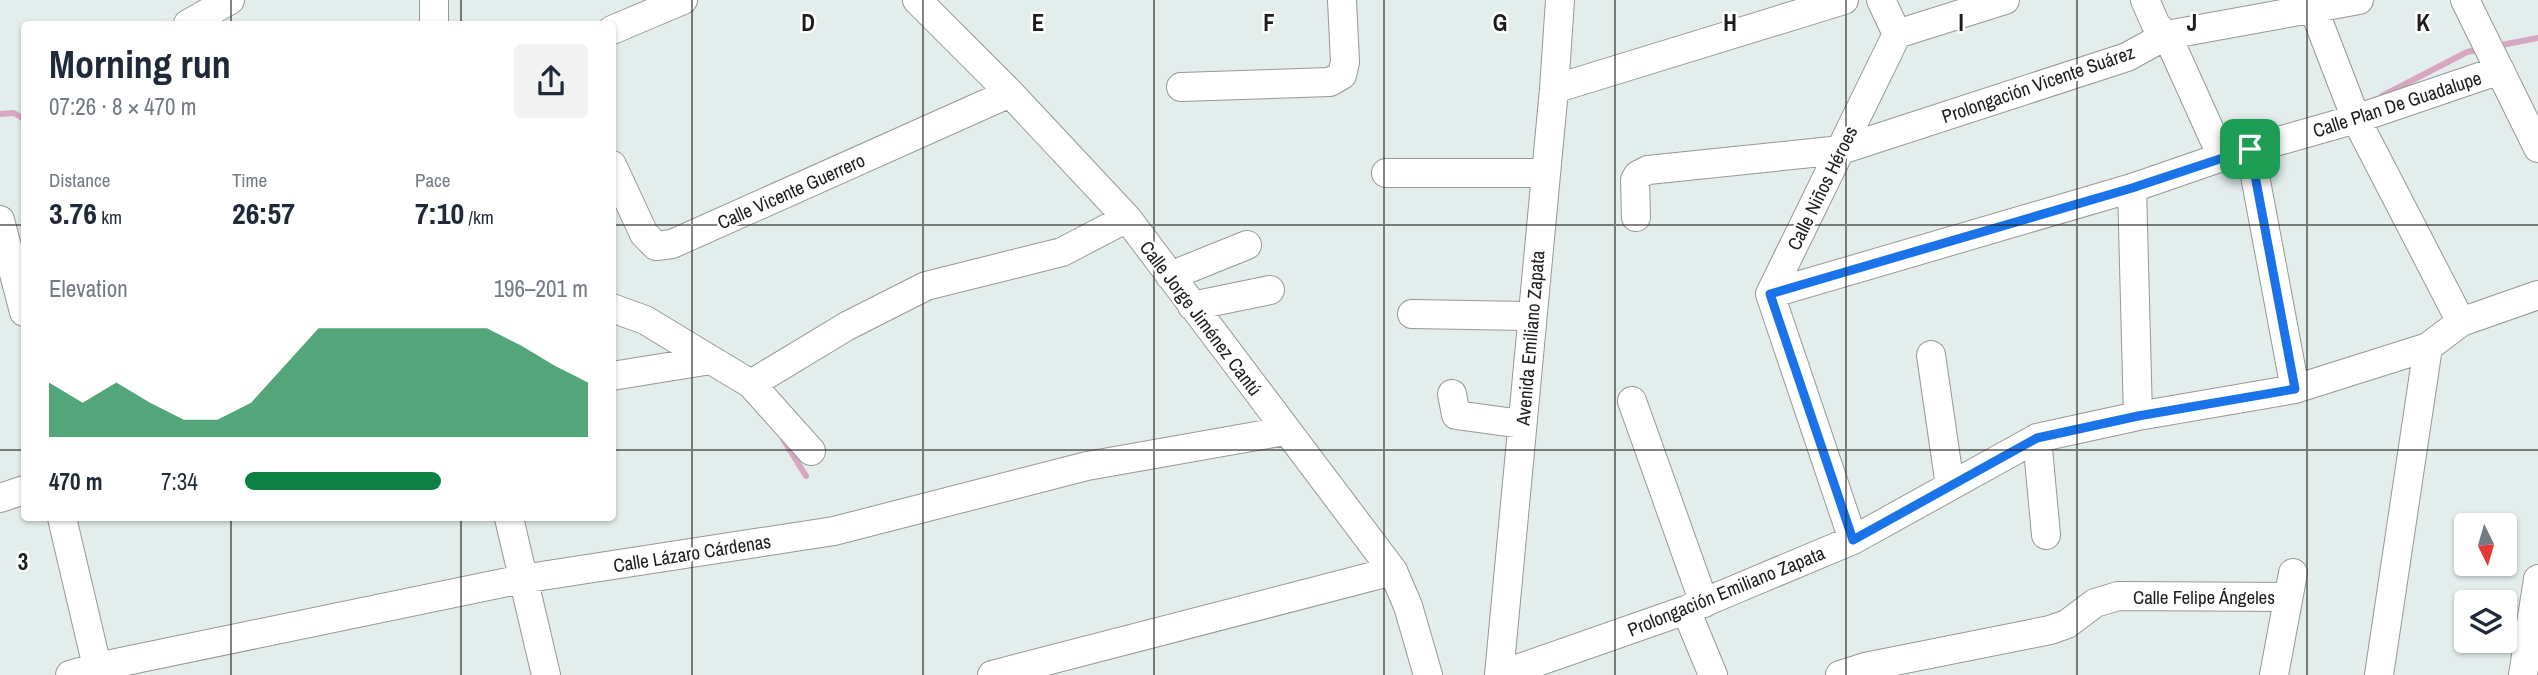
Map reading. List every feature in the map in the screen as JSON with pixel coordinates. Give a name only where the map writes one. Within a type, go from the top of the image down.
[{"type":"street","points":[[188,15],[230,0]]},
{"type":"street","points":[[434,0],[434,21]]},
{"type":"street","points":[[616,28],[683,0]]},
{"type":"street","name":"Calle Jorge Jiménez Cantú","points":[[917,0],[1010,93],[1127,218],[1393,571],[1408,606],[1429,675]]},
{"type":"street","points":[[1181,87],[1330,82],[1342,75],[1345,62],[1342,0]]},
{"type":"street","name":"Avenida Emiliano Zapata","points":[[1499,675],[1560,0]]},
{"type":"street","points":[[1554,89],[1844,0]]},
{"type":"street","points":[[1881,0],[1897,34],[2005,0]]},
{"type":"street","points":[[2145,0],[2156,25],[2166,35],[2222,157]]},
{"type":"street","name":"Prolongación Vicente Suárez","points":[[1636,218],[1635,180],[1638,175],[1648,170],[1841,150],[2127,57],[2166,35],[2360,0]]},
{"type":"street","points":[[2465,0],[2538,148]]},
{"type":"street","points":[[2314,10],[2356,119],[2461,322]]},
{"type":"street","name":"Calle Niños Héroes","points":[[1770,294],[1897,34]]},
{"type":"street","name":"Calle Plan De Guadalupe","points":[[1770,294],[2356,119],[2498,66]]},
{"type":"street","name":"Calle Vicente Guerrero","points":[[616,174],[644,234],[656,246],[672,244],[1010,93]]},
{"type":"street","points":[[2250,149],[2295,389]]},
{"type":"street","points":[[1386,173],[1546,173]]},
{"type":"street","points":[[2132,188],[2138,416]]},
{"type":"street","points":[[753,381],[926,286],[1062,252],[1127,218]]},
{"type":"street","points":[[0,220],[21,298]]},
{"type":"street","points":[[1170,276],[1248,245]]},
{"type":"street","points":[[1192,306],[1270,290]]},
{"type":"street","points":[[1770,294],[1853,540]]},
{"type":"street","name":"Prolongación Emiliano Zapata","points":[[1499,675],[1549,667],[1853,540],[2037,438],[2138,416],[2295,389],[2428,347],[2461,322],[2538,295]]},
{"type":"street","points":[[616,309],[645,320],[711,360],[753,381],[811,451]]},
{"type":"street","points":[[1412,314],[1532,316]]},
{"type":"street","points":[[2379,675],[2428,347]]},
{"type":"street","points":[[1931,355],[1950,486]]},
{"type":"street","points":[[616,375],[711,360]]},
{"type":"street","points":[[1451,394],[1454,410],[1460,417],[1522,424]]},
{"type":"street","points":[[1632,401],[1713,675]]},
{"type":"street","name":"Calle Lázaro Cárdenas","points":[[70,675],[522,579],[834,530],[1087,466],[1286,431]]},
{"type":"street","points":[[2037,438],[2046,535]]},
{"type":"street","points":[[0,498],[21,491]]},
{"type":"street","points":[[63,521],[98,671]]},
{"type":"street","points":[[510,521],[546,675]]},
{"type":"street","points":[[992,675],[1393,571]]},
{"type":"street","points":[[2523,675],[2538,579]]},
{"type":"street","name":"Calle Felipe Ángeles","points":[[1840,675],[1864,667],[2050,631],[2067,625],[2095,603],[2118,596],[2290,585],[2274,675]]},
{"type":"waterway","points":[[2496,46],[2538,38]]},
{"type":"waterway","points":[[2382,96],[2467,52],[2482,49]]},
{"type":"waterway","points":[[0,114],[14,113],[21,117]]},
{"type":"waterway","points":[[783,439],[806,476]]},
{"type":"route","points":[[2250,149],[2295,389],[2138,416],[2037,438],[1853,540],[1770,294],[2132,188],[2250,149]]}]
